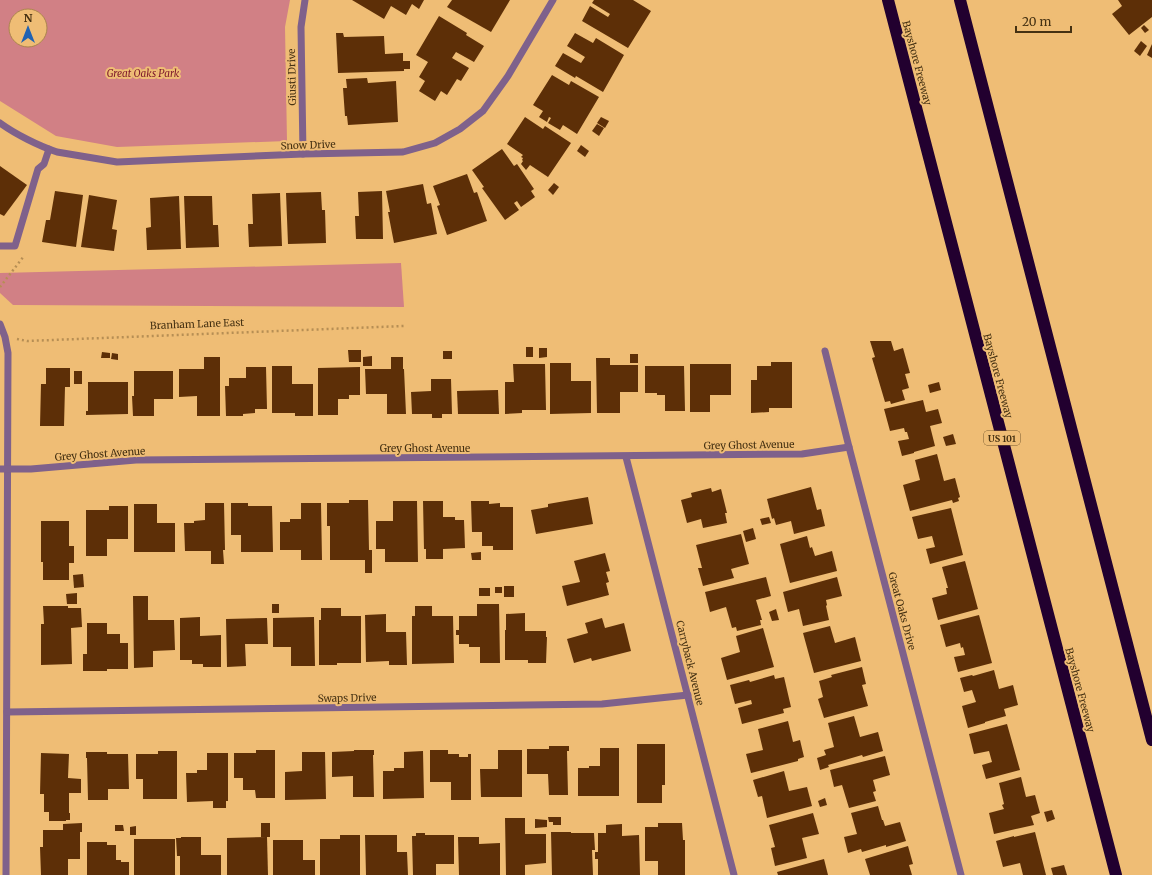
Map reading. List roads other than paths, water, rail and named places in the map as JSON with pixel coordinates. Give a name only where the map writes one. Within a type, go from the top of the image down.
[{"type":"highway","name":"Bayshore Freeway","points":[[888,0],[1116,875]]},
{"type":"highway","points":[[960,0],[1152,740]]},
{"type":"street","name":"Giusti Drive","points":[[303,154],[301,27],[305,0]]},
{"type":"street","name":"Snow Drive","points":[[0,123],[8,129],[57,152],[117,162],[303,154],[403,152],[435,143],[460,128],[483,111],[508,76],[553,0]]},
{"type":"street","points":[[0,246],[15,246],[38,169],[44,164],[49,149]]},
{"type":"street","points":[[0,324],[5,337],[8,353],[4,469],[7,712],[6,875]]},
{"type":"street","name":"Great Oaks Drive","points":[[825,351],[961,875]]},
{"type":"street","name":"Grey Ghost Avenue","points":[[4,469],[38,468],[136,460],[626,457],[802,454],[849,447]]},
{"type":"street","name":"Carryback Avenue","points":[[626,457],[734,875]]},
{"type":"street","name":"Swaps Drive","points":[[7,712],[594,704],[688,695]]},
{"type":"park label","name":"Great Oaks Park","points":[[143,73]]}]
